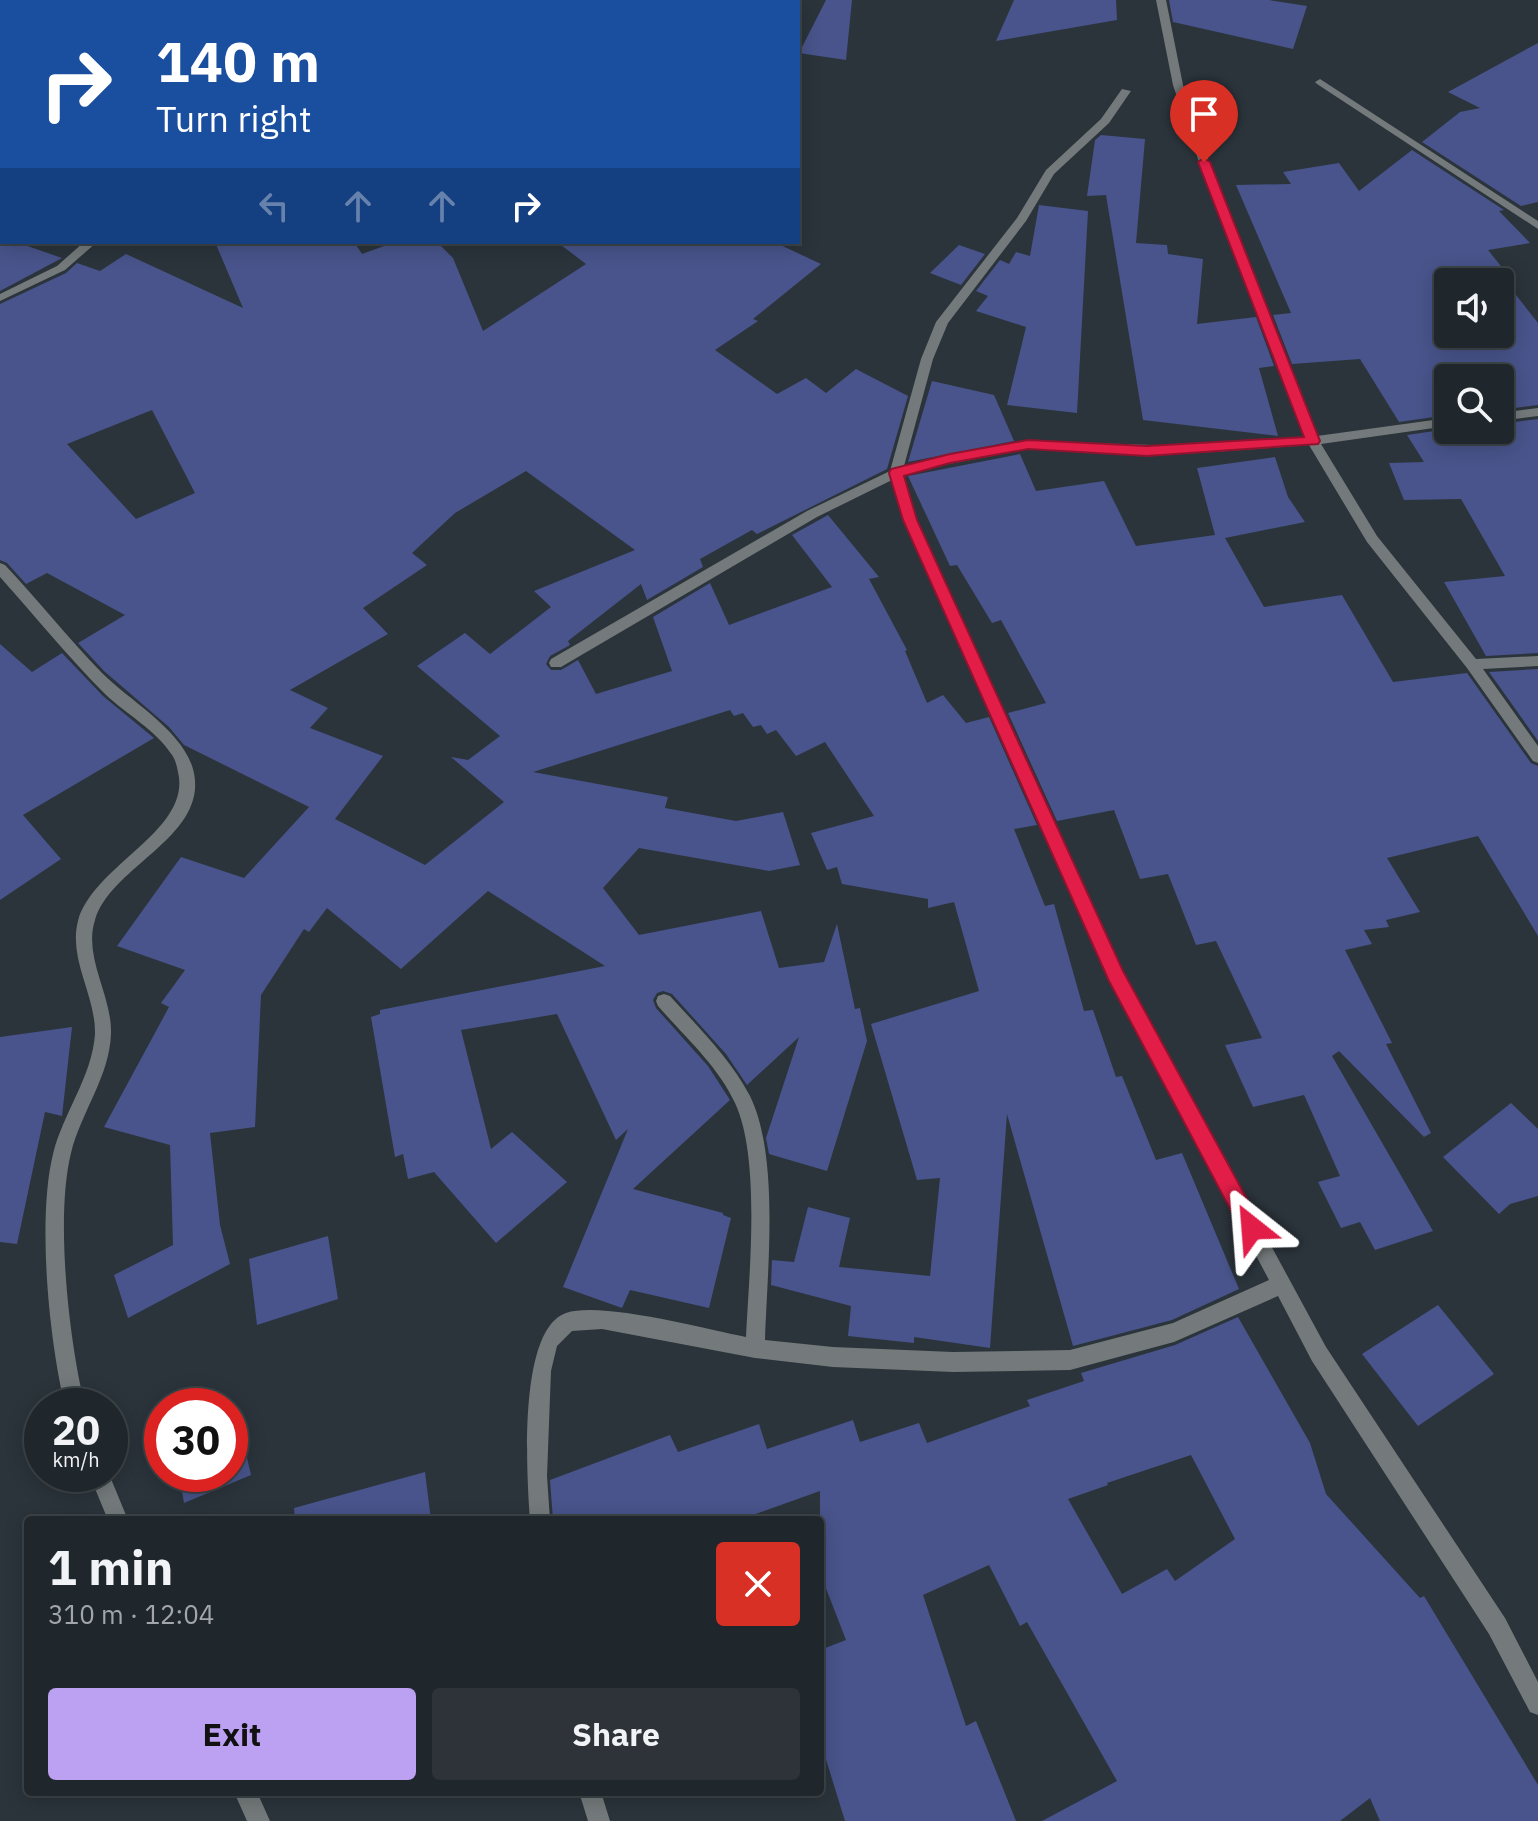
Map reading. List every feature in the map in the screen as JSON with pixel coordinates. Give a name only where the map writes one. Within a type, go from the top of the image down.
[{"type":"street","points":[[1161,0],[1178,85],[1204,162],[1313,441],[1372,539],[1472,664],[1538,757]]},
{"type":"street","points":[[1320,82],[1535,221]]},
{"type":"street","points":[[1126,91],[1105,121],[1050,172],[1022,219],[942,322],[927,359],[896,473],[910,520],[1116,975],[1319,1354],[1497,1626],[1538,1704]]},
{"type":"street","points":[[0,298],[61,268],[89,244]]},
{"type":"street","points":[[1514,415],[1538,412]]},
{"type":"street","points":[[556,663],[756,546],[896,473],[950,459],[1028,445],[1147,451],[1313,441],[1434,424]]},
{"type":"street","points":[[0,568],[112,692],[179,753],[187,780],[183,809],[163,834],[106,883],[93,902],[85,922],[84,940],[103,1011],[103,1037],[61,1155],[58,1201],[65,1355],[71,1388]]},
{"type":"street","points":[[1472,664],[1538,661]]},
{"type":"street","points":[[664,1001],[713,1058],[743,1102],[755,1143],[758,1245],[755,1348]]},
{"type":"street","points":[[540,1516],[537,1476],[541,1371],[549,1341],[568,1322],[602,1319],[755,1348],[833,1357],[953,1362],[1070,1360],[1174,1332],[1282,1284]]},
{"type":"street","points":[[106,1492],[116,1516]]},
{"type":"street","points":[[247,1796],[259,1821]]},
{"type":"street","points":[[591,1796],[599,1821]]},
{"type":"building","points":[[826,0],[852,0],[846,60],[800,51]]},
{"type":"building","points":[[1014,0],[1116,0],[1117,20],[996,41]]},
{"type":"building","points":[[1169,0],[1269,0],[1307,6],[1293,49],[1173,22]]},
{"type":"building","points":[[1538,43],[1538,202],[1521,206],[1422,142],[1460,112],[1480,108],[1448,92]]},
{"type":"building","points":[[1101,135],[1145,139],[1136,243],[1167,245],[1168,254],[1203,259],[1197,324],[1256,317],[1274,366],[1259,368],[1278,436],[1143,420],[1106,195],[1087,196],[1095,140]]},
{"type":"building","points":[[1412,150],[1504,210],[1499,211],[1530,243],[1488,250],[1502,268],[1434,268],[1434,348],[1514,348],[1514,292],[1538,323],[1538,405],[1514,408],[1514,364],[1434,364],[1434,417],[1399,422],[1360,359],[1292,364],[1273,315],[1291,313],[1236,185],[1291,184],[1283,172],[1339,163],[1359,191]]},
{"type":"building","points":[[1039,205],[1088,211],[1077,413],[1007,405],[1026,327],[976,311],[988,296],[976,291],[1000,260],[1009,264],[1016,252],[1030,256]]},
{"type":"building","points":[[0,244],[22,244],[62,258],[0,291]]},
{"type":"building","points":[[216,244],[355,244],[362,254],[390,244],[439,244],[453,258],[483,331],[586,264],[560,244],[778,244],[821,264],[753,319],[758,321],[715,350],[777,394],[806,378],[826,393],[856,369],[908,396],[887,469],[757,534],[752,530],[700,559],[703,567],[647,600],[641,584],[568,641],[570,645],[550,656],[546,664],[551,670],[561,670],[578,660],[596,694],[672,671],[653,617],[710,583],[729,625],[832,587],[792,535],[828,515],[879,577],[869,579],[907,650],[927,703],[943,695],[966,723],[989,717],[1037,825],[1014,829],[1045,906],[1054,904],[1084,1011],[1093,1010],[1116,1077],[1122,1076],[1156,1160],[1182,1153],[1239,1289],[1172,1320],[1073,1346],[1007,1114],[990,1348],[914,1337],[914,1343],[848,1336],[851,1306],[771,1285],[772,1260],[794,1262],[808,1207],[850,1218],[839,1267],[930,1276],[940,1178],[917,1180],[871,1024],[979,991],[954,902],[928,908],[928,899],[842,884],[837,867],[827,870],[811,833],[874,816],[825,742],[796,756],[776,730],[767,734],[761,725],[753,727],[743,713],[734,716],[730,710],[533,772],[668,797],[665,808],[736,821],[783,812],[800,865],[769,871],[639,848],[603,888],[639,935],[761,911],[779,968],[824,962],[837,924],[855,1009],[860,1008],[867,1041],[827,1171],[769,1154],[766,1138],[799,1037],[747,1085],[726,1054],[672,994],[663,991],[657,993],[653,1000],[656,1008],[708,1066],[730,1100],[633,1189],[723,1213],[731,1218],[709,1308],[630,1290],[622,1308],[563,1287],[628,1129],[616,1140],[557,1014],[461,1030],[491,1149],[512,1132],[567,1182],[496,1243],[434,1172],[408,1179],[403,1154],[395,1157],[371,1017],[380,1014],[380,1010],[605,966],[488,891],[401,969],[327,908],[309,932],[304,929],[261,995],[255,1127],[210,1133],[220,1225],[230,1264],[128,1318],[114,1275],[173,1245],[170,1145],[104,1127],[169,1007],[161,1003],[185,970],[117,946],[181,857],[244,878],[309,807],[184,745],[169,727],[104,671],[78,643],[125,615],[47,573],[26,584],[7,563],[0,560],[0,304],[66,273],[77,263],[100,271],[126,254],[243,308]],"holes":[[[152,410],[195,493],[136,519],[67,444]],[[526,471],[635,550],[534,591],[551,607],[490,654],[465,633],[417,666],[500,736],[468,760],[451,757],[504,802],[425,865],[335,819],[383,756],[310,728],[328,708],[290,690],[388,634],[363,608],[427,565],[412,553],[455,513]]]},
{"type":"building","points":[[959,245],[985,254],[961,285],[930,273]]},
{"type":"building","points":[[932,381],[994,395],[1014,441],[908,462]]},
{"type":"building","points":[[1538,419],[1538,653],[1486,656],[1444,582],[1505,576],[1461,499],[1404,500],[1389,463],[1424,462],[1407,435],[1434,431],[1434,444],[1514,444],[1514,422]]},
{"type":"building","points":[[1020,454],[1036,491],[1104,481],[1136,546],[1215,535],[1197,468],[1275,457],[1288,497],[1305,522],[1225,538],[1264,607],[1342,595],[1393,682],[1467,673],[1531,763],[1538,766],[1538,936],[1478,836],[1387,858],[1420,912],[1386,920],[1389,927],[1364,930],[1372,944],[1345,950],[1392,1043],[1386,1044],[1431,1133],[1424,1137],[1339,1051],[1332,1056],[1433,1231],[1375,1250],[1360,1222],[1341,1228],[1318,1182],[1340,1176],[1304,1095],[1253,1107],[1225,1045],[1262,1038],[1216,941],[1196,945],[1168,874],[1140,879],[1114,810],[1057,821],[1008,713],[1046,703],[1001,620],[992,623],[957,565],[950,566],[908,476]]},
{"type":"building","points":[[0,644],[32,672],[62,653],[103,696],[154,738],[23,815],[61,859],[0,900]]},
{"type":"building","points":[[1538,669],[1538,741],[1489,672]]},
{"type":"building","points":[[72,1027],[62,1116],[45,1112],[17,1244],[0,1242],[0,1037]]},
{"type":"building","points":[[1511,1103],[1538,1129],[1538,1196],[1510,1204],[1499,1214],[1443,1157]]},
{"type":"building","points":[[328,1236],[338,1299],[257,1325],[249,1259]]},
{"type":"building","points":[[1438,1305],[1494,1374],[1418,1426],[1362,1354]]},
{"type":"building","points":[[1238,1317],[1310,1443],[1326,1494],[1420,1598],[1424,1596],[1538,1785],[1538,1821],[1380,1821],[1370,1798],[1340,1821],[1042,1821],[1117,1781],[1027,1622],[1020,1626],[989,1565],[923,1595],[966,1726],[976,1721],[1016,1821],[845,1821],[824,1753],[824,1648],[846,1640],[824,1583],[824,1516],[820,1516],[820,1491],[750,1516],[553,1516],[550,1480],[670,1435],[678,1452],[759,1424],[767,1449],[853,1420],[860,1442],[919,1423],[927,1443],[1030,1406],[1027,1400],[1084,1381],[1081,1373],[1175,1345]],"holes":[[[1191,1455],[1235,1539],[1175,1581],[1167,1569],[1122,1594],[1068,1499]]]},
{"type":"building","points":[[425,1472],[430,1516],[295,1516],[294,1508]]},
{"type":"building","points":[[182,1492],[210,1492],[184,1503]]},
{"type":"route","points":[[1204,162],[1313,441],[1147,451],[1028,445],[921,465],[896,473],[910,520],[1116,975],[1252,1228]]}]
